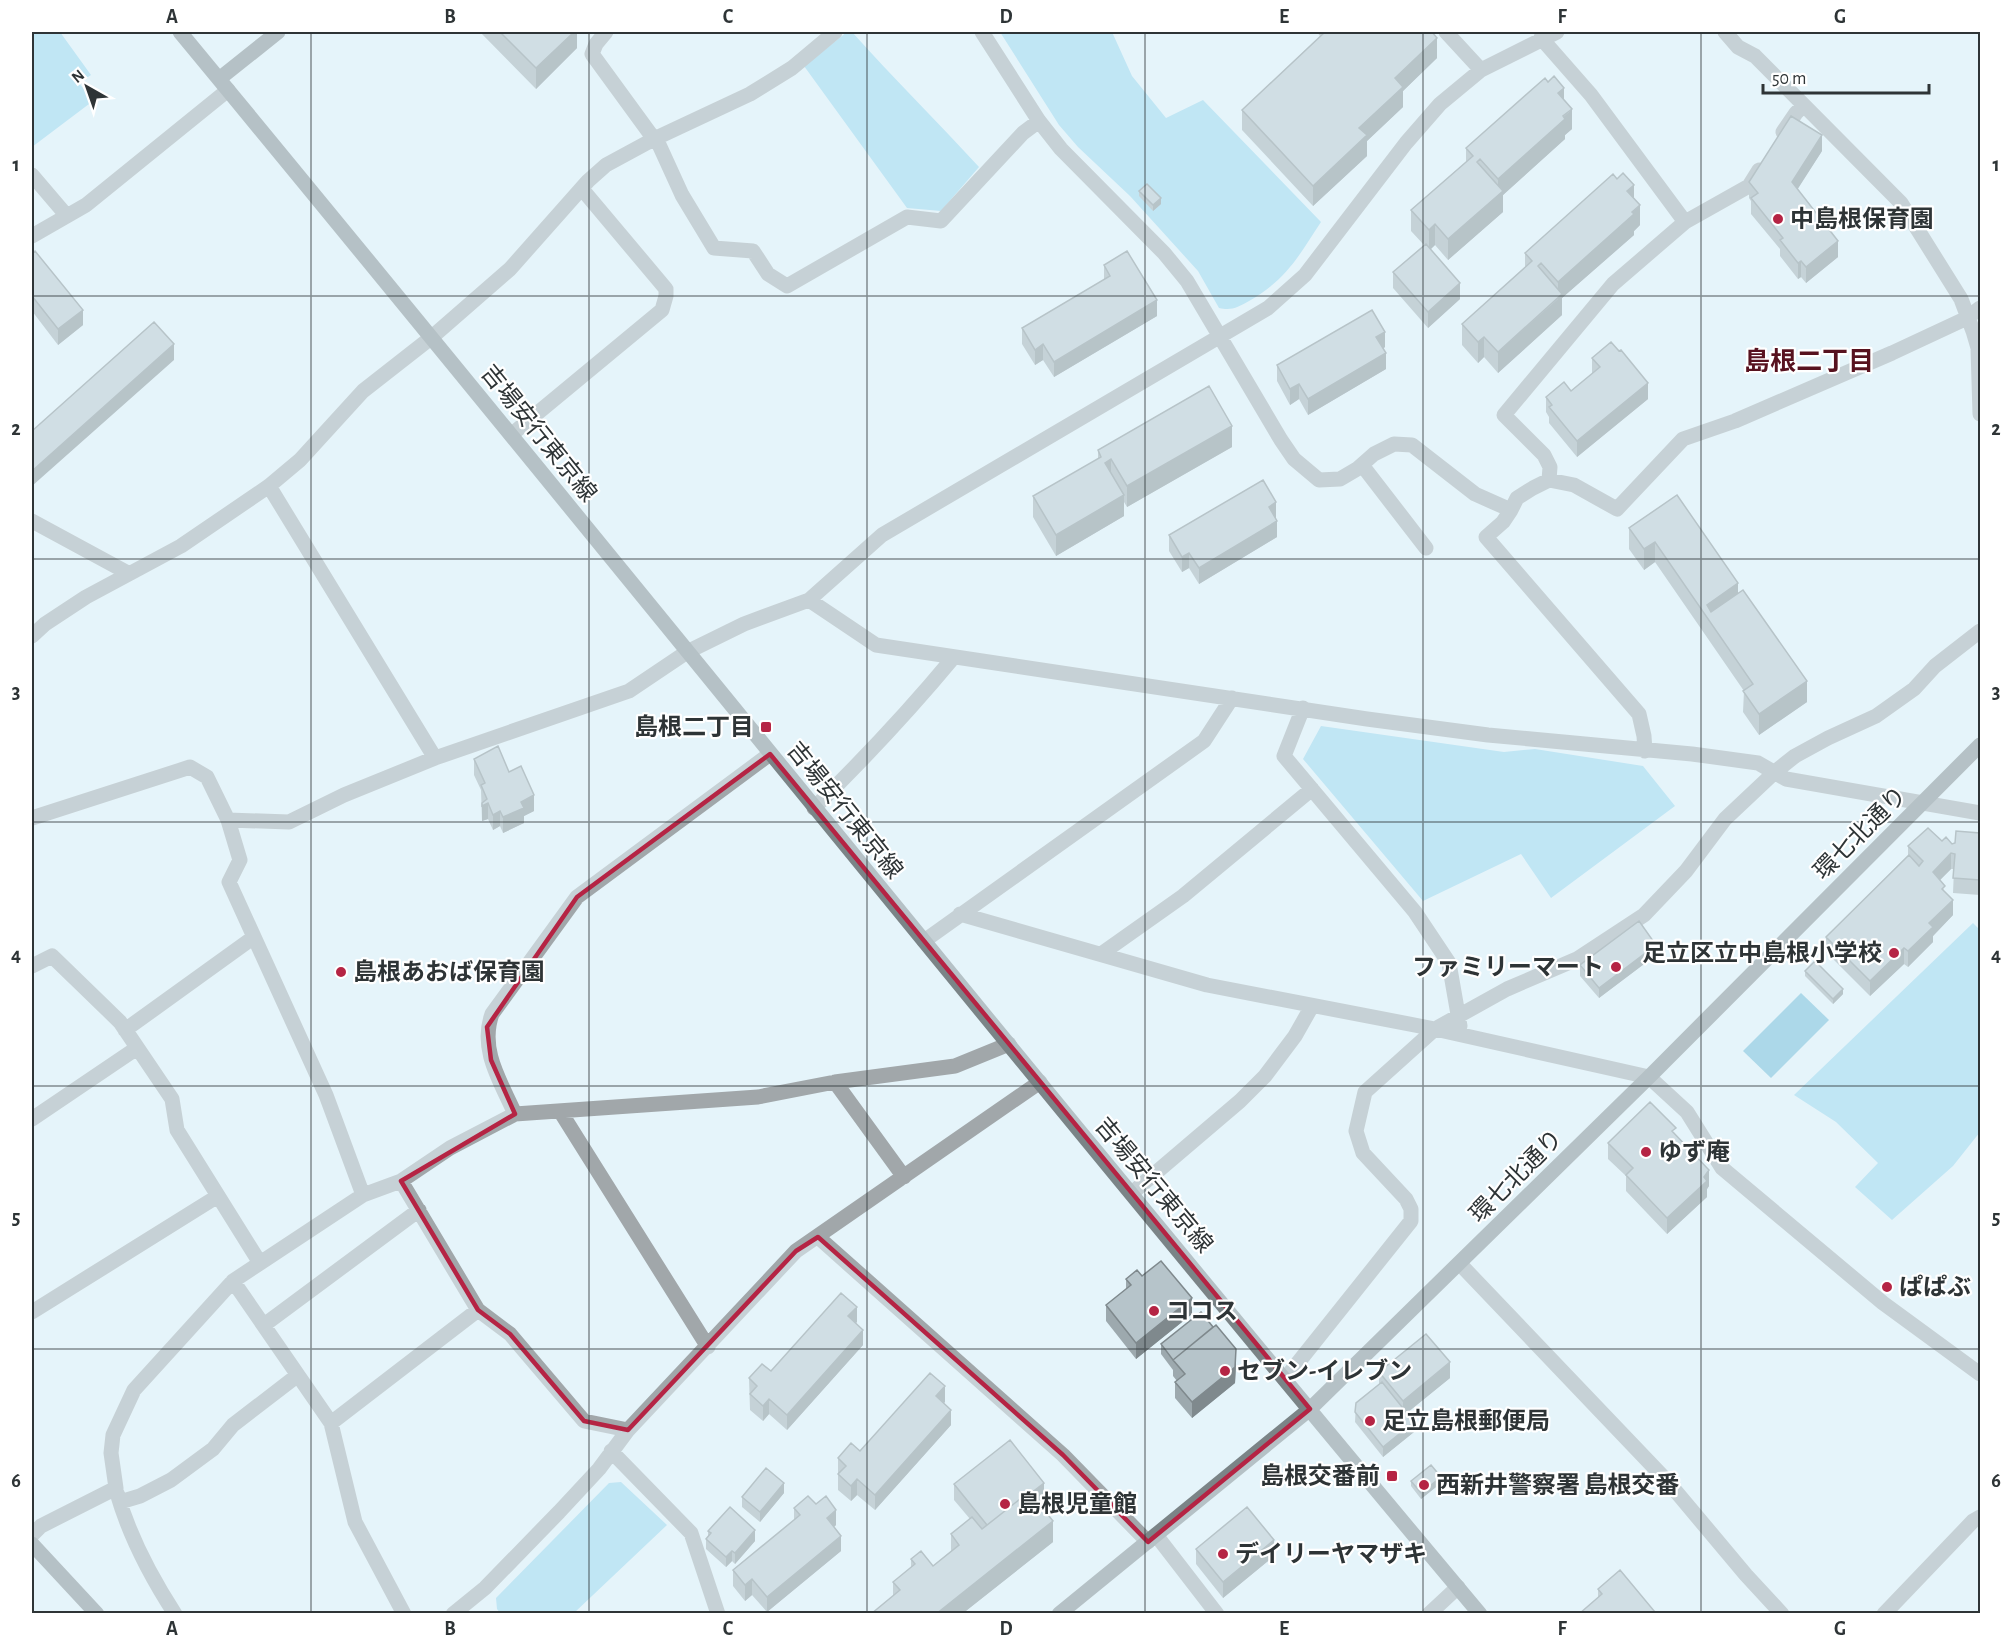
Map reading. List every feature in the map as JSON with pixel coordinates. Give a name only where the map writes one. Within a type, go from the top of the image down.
[{"type":"main road","name":"吉場安行東京線","points":[[180,32],[432,337],[814,808],[1480,1614]]},
{"type":"main road","points":[[224,85],[278,32]]},
{"type":"main road","name":"環七北通り","points":[[1059,1614],[1310,1409],[1649,1077],[1980,745]]},
{"type":"main road","points":[[32,1544],[97,1614]]},
{"type":"street","points":[[606,32],[596,44],[592,54],[655,139],[682,195],[714,248],[753,252],[768,274],[787,286],[907,217],[941,221],[1023,133],[1039,121]]},
{"type":"street","points":[[32,636],[45,624],[86,597],[181,546],[269,486],[300,460],[363,391],[432,337],[510,269],[588,181],[606,165],[750,94],[792,68],[835,32]]},
{"type":"street","points":[[982,32],[1039,121],[1069,158],[1164,253],[1186,281],[1294,459],[1319,480],[1340,479],[1374,454],[1394,444],[1412,445],[1474,494],[1511,510]]},
{"type":"street","points":[[1446,32],[1481,70]]},
{"type":"street","points":[[228,820],[289,822],[344,795],[435,758],[629,691],[687,652],[744,624],[809,600],[882,535],[1268,308],[1305,275],[1406,143],[1440,104],[1481,70],[1557,32]]},
{"type":"street","points":[[1725,32],[1738,47],[1755,56],[1901,204],[1960,299],[1978,348],[1980,414]]},
{"type":"street","points":[[1541,38],[1592,95],[1685,222]]},
{"type":"street","points":[[32,236],[86,205],[224,85]]},
{"type":"street","points":[[1549,480],[1551,467],[1544,455],[1504,416],[1613,284],[1685,222],[1749,186],[1796,113],[1803,106]]},
{"type":"street","points":[[32,175],[67,216]]},
{"type":"street","points":[[511,435],[662,310],[666,288],[582,189]]},
{"type":"street","points":[[1645,752],[1639,714],[1486,537],[1503,522],[1517,498],[1549,480],[1574,485],[1617,509],[1683,439],[1735,421],[1892,353],[1967,318],[1980,308]]},
{"type":"street","points":[[1362,465],[1426,548]]},
{"type":"street","points":[[269,486],[435,758]]},
{"type":"street","points":[[32,521],[128,573]]},
{"type":"street","points":[[809,600],[876,645],[1477,734],[1534,738],[1645,752],[1692,754],[1758,763],[1776,771],[1786,779],[1980,813]]},
{"type":"street","points":[[1285,1379],[1410,1221],[1411,1209],[1406,1199],[1362,1153],[1356,1131],[1365,1092],[1435,1029],[1507,989],[1577,959],[1644,915],[1686,871],[1725,819],[1776,771],[1795,756],[1876,716],[1914,689],[1935,666],[1980,631]]},
{"type":"street","points":[[814,808],[918,700],[953,658]]},
{"type":"street","points":[[924,941],[1204,741],[1232,698]]},
{"type":"street","points":[[1304,708],[1284,756],[1415,912],[1449,963],[1461,1035]]},
{"type":"street","points":[[515,1114],[491,1060],[488,1027],[492,1014],[577,897],[770,754]]},
{"type":"street","points":[[32,818],[190,767],[207,777],[228,820],[240,860],[229,882],[326,1095],[363,1196]]},
{"type":"street","points":[[1101,954],[1183,896],[1312,789]]},
{"type":"street","points":[[960,914],[1207,985],[1435,1029],[1649,1077],[1687,1112],[1722,1168],[1883,1303],[1980,1374]]},
{"type":"street","points":[[125,1030],[254,937]]},
{"type":"street","points":[[32,966],[52,956],[120,1022],[172,1099],[177,1130],[260,1263]]},
{"type":"street","points":[[1132,1193],[1266,1076],[1295,1036],[1312,1006]]},
{"type":"street","points":[[175,1614],[158,1588],[118,1495],[111,1453],[113,1435],[134,1390],[233,1281],[363,1196],[401,1180],[450,1148],[515,1114],[758,1097],[835,1082],[956,1066],[1009,1044]]},
{"type":"street","points":[[32,1119],[137,1048]]},
{"type":"street","points":[[835,1082],[904,1177]]},
{"type":"street","points":[[453,1614],[485,1588],[560,1512],[599,1469],[628,1430],[796,1251],[1040,1082]]},
{"type":"street","points":[[560,1111],[708,1347]]},
{"type":"street","points":[[401,1180],[478,1310],[510,1334],[584,1421],[628,1430]]},
{"type":"street","points":[[32,1312],[218,1196]]},
{"type":"street","points":[[264,1325],[419,1210]]},
{"type":"street","points":[[818,1237],[1063,1455],[1152,1539],[1217,1614]]},
{"type":"street","points":[[1460,1264],[1668,1482],[1782,1614]]},
{"type":"street","points":[[233,1281],[331,1423],[355,1522],[404,1614]]},
{"type":"street","points":[[331,1423],[478,1310]]},
{"type":"street","points":[[32,1535],[41,1526],[118,1495],[140,1496],[171,1480],[213,1449],[233,1425],[298,1375]]},
{"type":"street","points":[[611,1451],[691,1533],[718,1614]]},
{"type":"street","points":[[1884,1614],[1973,1521],[1980,1517]]},
{"type":"street","points":[[1429,1614],[1458,1587]]},
{"type":"highlighted area","points":[[770,754],[1310,1409],[1148,1542],[1063,1455],[818,1237],[796,1251],[628,1430],[584,1421],[510,1334],[478,1310],[401,1181],[515,1114],[491,1060],[487,1027],[577,897]]},
{"type":"shaded area","points":[[32,32],[60,32],[91,75],[79,83],[93,101],[32,147]]},
{"type":"shaded area","points":[[847,32],[852,32],[979,167],[941,211],[907,208],[804,66]]},
{"type":"shaded area","points":[[1000,32],[1112,32],[1132,76],[1166,118],[1203,100],[1321,222],[1291,266],[1273,284],[1249,301],[1231,309],[1219,308],[1198,271],[1130,196],[1078,147],[1059,125]]},
{"type":"shaded area","points":[[1321,726],[1504,752],[1535,749],[1643,766],[1675,806],[1551,898],[1521,854],[1423,901],[1303,759]]},
{"type":"shaded area","points":[[1973,923],[1980,930],[1980,1132],[1953,1166],[1892,1220],[1855,1187],[1878,1163],[1836,1122],[1794,1095]]},
{"type":"shaded area","points":[[1801,993],[1829,1020],[1771,1078],[1743,1051]]},
{"type":"shaded area","points":[[621,1482],[667,1525],[574,1613],[500,1613],[497,1609],[496,1598],[609,1483]]},
{"type":"building","points":[[500,32],[574,32],[536,68]]},
{"type":"building","points":[[1325,32],[1432,32],[1437,38],[1395,78],[1403,87],[1359,128],[1367,135],[1313,186],[1242,110]]},
{"type":"building","points":[[1554,76],[1564,88],[1558,93],[1572,109],[1563,116],[1565,119],[1498,179],[1480,159],[1477,162],[1503,191],[1448,239],[1435,224],[1429,230],[1411,210],[1473,156],[1466,148],[1545,78],[1548,82]]},
{"type":"building","points":[[1791,116],[1822,135],[1792,182],[1838,241],[1806,267],[1801,261],[1798,263],[1780,240],[1783,238],[1751,198],[1758,193],[1749,182]]},
{"type":"building","points":[[1623,173],[1634,185],[1627,191],[1640,205],[1632,212],[1634,214],[1558,282],[1541,263],[1538,266],[1562,294],[1498,352],[1484,337],[1478,342],[1462,324],[1532,261],[1525,253],[1613,174],[1617,179]]},
{"type":"building","points":[[1147,184],[1161,198],[1153,205],[1139,191]]},
{"type":"building","points":[[1426,244],[1460,283],[1428,312],[1393,272]]},
{"type":"building","points":[[35,251],[83,310],[58,329],[32,296],[32,254]]},
{"type":"building","points":[[1127,251],[1157,300],[1054,362],[1043,344],[1035,350],[1022,328],[1110,276],[1104,265]]},
{"type":"building","points":[[1372,310],[1385,332],[1376,337],[1386,353],[1308,399],[1299,384],[1290,389],[1277,365]]},
{"type":"building","points":[[154,322],[174,344],[32,471],[32,431]]},
{"type":"building","points":[[1611,342],[1619,351],[1621,350],[1648,383],[1577,441],[1549,407],[1552,405],[1546,397],[1564,382],[1571,391],[1600,367],[1592,358]]},
{"type":"building","points":[[1209,386],[1232,426],[1127,486],[1111,459],[1105,463],[1124,495],[1056,535],[1033,496],[1101,457],[1098,450]]},
{"type":"building","points":[[1263,480],[1276,502],[1269,507],[1277,521],[1199,568],[1189,553],[1182,557],[1169,535]]},
{"type":"building","points":[[1677,495],[1738,583],[1707,605],[1711,612],[1743,590],[1807,681],[1759,714],[1743,691],[1753,684],[1655,542],[1644,549],[1629,528]]},
{"type":"building","points":[[498,746],[509,772],[521,766],[534,795],[521,802],[524,808],[503,817],[500,811],[493,815],[488,803],[482,806],[487,799],[481,785],[485,783],[474,759]]},
{"type":"building","points":[[1928,828],[1942,841],[1946,837],[1952,844],[1955,843],[1956,831],[1980,833],[1980,880],[1953,878],[1955,854],[1951,853],[1933,872],[1945,886],[1942,889],[1953,900],[1929,923],[1933,927],[1908,951],[1904,948],[1870,981],[1826,937],[1909,855],[1919,866],[1923,861],[1908,846]]},
{"type":"building","points":[[1639,921],[1656,945],[1599,988],[1580,965]]},
{"type":"building","points":[[1815,961],[1843,989],[1833,999],[1805,971]]},
{"type":"building","points":[[1650,1102],[1676,1128],[1672,1131],[1709,1170],[1704,1177],[1707,1181],[1667,1218],[1626,1175],[1633,1168],[1608,1143]]},
{"type":"building","points":[[1161,1261],[1192,1298],[1136,1343],[1106,1305],[1131,1285],[1126,1279],[1137,1270],[1142,1276]]},
{"type":"building","points":[[841,1293],[857,1307],[848,1316],[863,1330],[787,1415],[769,1399],[763,1406],[750,1394],[757,1386],[749,1378],[762,1364],[771,1371]]},
{"type":"building","points":[[1201,1312],[1213,1327],[1173,1360],[1161,1344]]},
{"type":"building","points":[[1216,1325],[1236,1349],[1235,1367],[1192,1402],[1175,1382],[1185,1374],[1173,1360]]},
{"type":"building","points":[[1426,1334],[1450,1362],[1403,1401],[1379,1372]]},
{"type":"building","points":[[930,1373],[945,1386],[936,1396],[951,1410],[875,1495],[857,1479],[851,1486],[838,1474],[846,1466],[838,1458],[851,1443],[860,1451]]},
{"type":"building","points":[[1382,1382],[1414,1422],[1383,1447],[1355,1412],[1356,1403]]},
{"type":"building","points":[[1010,1440],[1044,1483],[987,1525],[954,1484]]},
{"type":"building","points":[[1431,1465],[1441,1477],[1421,1493],[1411,1481]]},
{"type":"building","points":[[766,1468],[784,1483],[760,1512],[742,1497]]},
{"type":"building","points":[[1029,1492],[1053,1521],[936,1614],[871,1614],[900,1590],[893,1582],[915,1564],[911,1559],[921,1551],[933,1566],[959,1545],[951,1534],[972,1517],[982,1529]]},
{"type":"building","points":[[808,1496],[816,1504],[826,1496],[836,1510],[827,1518],[841,1536],[767,1597],[752,1579],[745,1585],[733,1570],[800,1515],[794,1508]]},
{"type":"building","points":[[730,1507],[755,1530],[735,1553],[732,1551],[726,1557],[706,1539],[711,1533],[708,1531]]},
{"type":"building","points":[[1247,1507],[1274,1540],[1223,1582],[1196,1549]]},
{"type":"building","points":[[1620,1570],[1655,1612],[1652,1614],[1579,1614],[1602,1594],[1598,1589]]},
{"type":"place","name":"中島根保育園","points":[[1778,219]]},
{"type":"place","name":"島根二丁目","points":[[766,727]]},
{"type":"place","name":"足立区立中島根小学校","points":[[1894,953]]},
{"type":"place","name":"ファミリーマート","points":[[1616,967]]},
{"type":"place","name":"島根あおば保育園","points":[[341,972]]},
{"type":"place","name":"ゆず庵","points":[[1646,1152]]},
{"type":"place","name":"ぱぱぶ","points":[[1887,1287]]},
{"type":"place","name":"ココス","points":[[1154,1311]]},
{"type":"place","name":"セブン-イレブン","points":[[1225,1371]]},
{"type":"place","name":"足立島根郵便局","points":[[1370,1421]]},
{"type":"place","name":"島根交番前","points":[[1392,1476]]},
{"type":"place","name":"西新井警察署 島根交番","points":[[1424,1485]]},
{"type":"place","name":"島根児童館","points":[[1005,1504]]},
{"type":"place","name":"デイリーヤマザキ","points":[[1223,1554]]},
{"type":"district","name":"島根二丁目","points":[[1809,361]]}]
